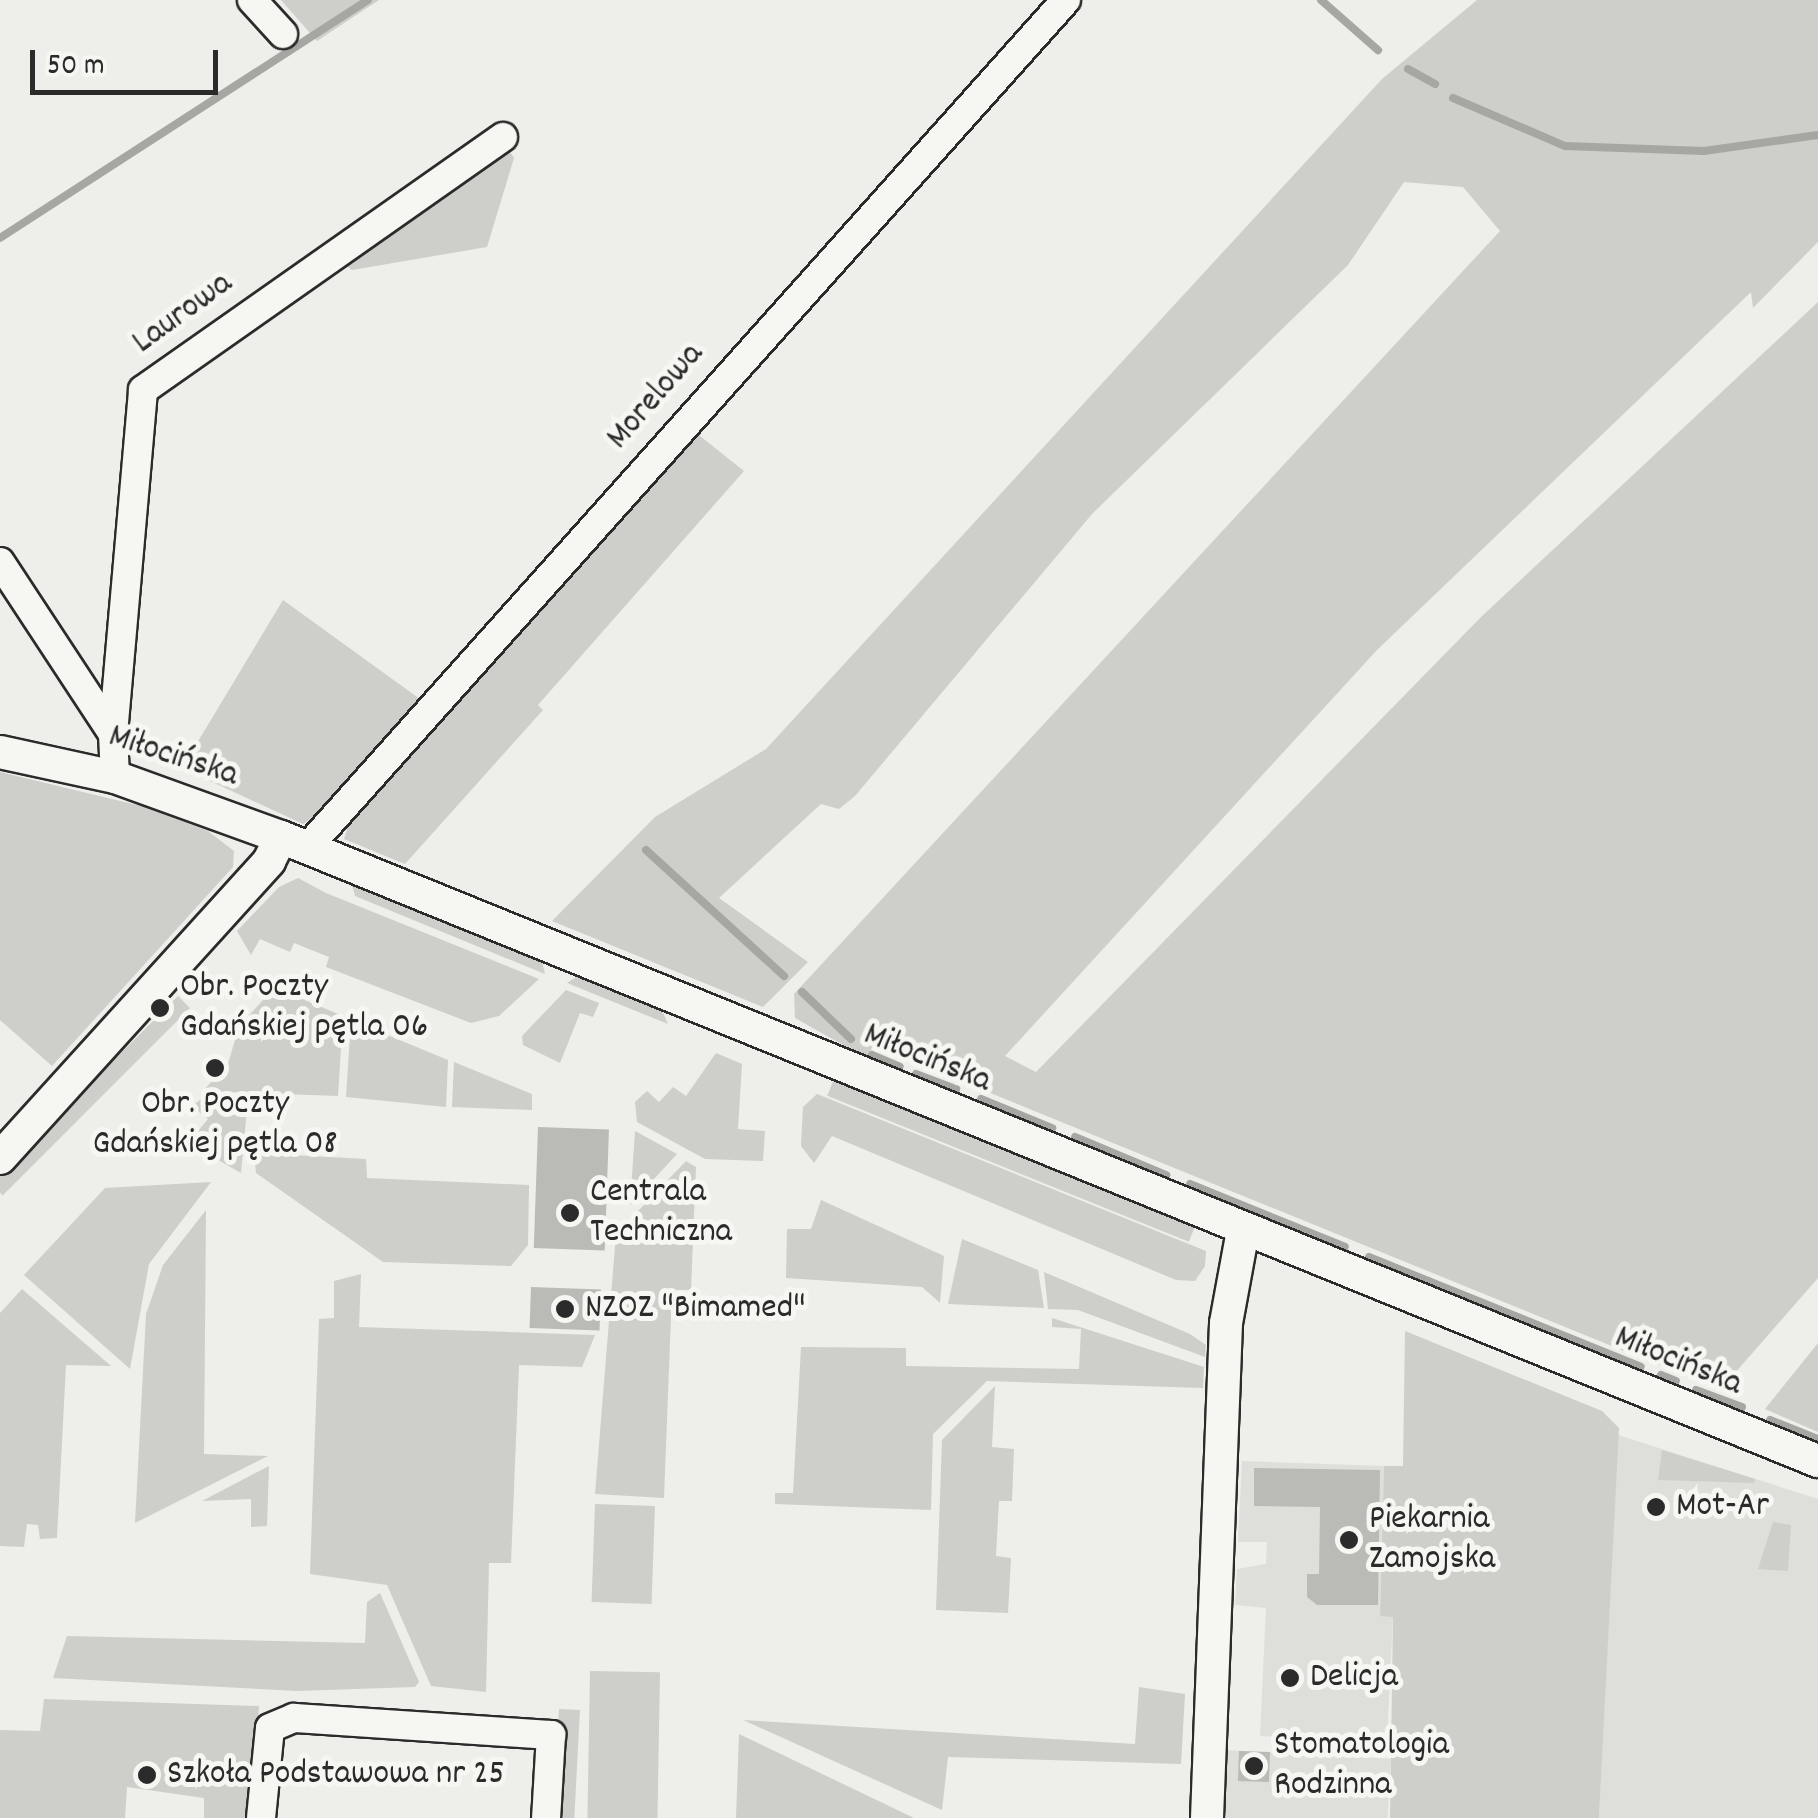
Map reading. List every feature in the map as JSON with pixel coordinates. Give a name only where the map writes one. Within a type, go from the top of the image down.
[{"type":"street","points":[[252,0],[283,34]]},
{"type":"street","name":"Morelowa","points":[[294,843],[1066,0]]},
{"type":"street","name":"Laurowa","points":[[115,777],[113,734],[143,390],[502,137]]},
{"type":"street","points":[[0,562],[113,734]]},
{"type":"street","name":"Miłocińska","points":[[0,752],[115,777],[294,843],[1818,1461]]},
{"type":"street","points":[[0,1158],[294,843]]},
{"type":"street","points":[[1207,1818],[1226,1324],[1243,1230]]},
{"type":"street","points":[[262,1818],[270,1728],[294,1718],[551,1735],[546,1818]]},
{"type":"shaded area","points":[[281,0],[379,0],[317,41]]},
{"type":"shaded area","points":[[1477,0],[1818,0],[1818,242],[1753,308],[1751,292],[1377,650],[1005,1056],[1036,1072],[1481,617],[1818,302],[1818,1278],[1720,1390],[983,1090],[872,1047],[868,1059],[795,1018],[794,994],[1500,231],[1463,187],[1404,182],[1348,265],[1092,514],[855,796],[839,809],[821,804],[719,898],[808,962],[763,1007],[552,921],[655,817],[766,749],[1382,79]]},
{"type":"shaded area","points":[[506,146],[514,158],[487,247],[352,270],[330,255]]},
{"type":"shaded area","points":[[690,428],[744,471],[538,705],[543,710],[405,864],[344,839],[351,818]]},
{"type":"shaded area","points":[[283,600],[424,702],[336,801],[303,824],[182,768]]},
{"type":"shaded area","points":[[0,772],[145,807],[208,831],[234,851],[233,867],[52,1066],[0,1020]]},
{"type":"shaded area","points":[[298,878],[326,893],[539,979],[499,1016],[471,1023],[326,967],[329,957],[294,943],[290,952],[260,939],[251,955],[237,931],[279,887]]},
{"type":"shaded area","points":[[351,881],[541,958],[545,974],[355,896]]},
{"type":"shaded area","points":[[581,974],[661,1008],[668,1024],[567,983]]},
{"type":"shaded area","points":[[566,990],[599,1003],[593,1017],[580,1013],[560,1063],[523,1045],[522,1036]]},
{"type":"shaded area","points":[[290,994],[343,1016],[338,1096],[203,1091],[228,1064],[239,1026],[264,999]]},
{"type":"shaded area","points":[[178,996],[190,1008],[3,1195],[0,1174]]},
{"type":"shaded area","points":[[351,1020],[448,1060],[446,1107],[346,1097]]},
{"type":"shaded area","points":[[716,1053],[742,1064],[738,1129],[765,1131],[763,1161],[705,1159],[637,1122],[635,1102],[647,1091],[659,1102],[673,1087],[686,1096]]},
{"type":"shaded area","points":[[454,1062],[532,1094],[532,1110],[452,1107]]},
{"type":"shaded area","points":[[834,1079],[1196,1225],[1189,1242],[827,1096]]},
{"type":"shaded area","points":[[817,1094],[1206,1251],[1205,1266],[1195,1281],[1176,1280],[832,1136],[814,1163],[801,1146],[803,1107]]},
{"type":"shaded area","points":[[205,1096],[248,1099],[241,1173],[188,1143],[208,1119],[192,1106]]},
{"type":"shaded area","points":[[635,1131],[677,1154],[630,1205]]},
{"type":"shaded area","points":[[254,1153],[366,1159],[367,1178],[529,1185],[528,1245],[511,1266],[383,1262],[256,1173]]},
{"type":"shaded area","points":[[686,1161],[696,1167],[691,1290],[672,1290],[664,1498],[595,1494],[616,1234]]},
{"type":"shaded area","points":[[211,1182],[149,1264],[130,1369],[24,1275],[105,1188]]},
{"type":"shaded area","points":[[821,1200],[944,1256],[940,1303],[922,1287],[786,1278],[787,1229],[811,1229]]},
{"type":"shaded area","points":[[206,1210],[204,1454],[268,1456],[135,1523],[146,1314],[163,1265]]},
{"type":"shaded area","points":[[962,1239],[1038,1270],[1044,1308],[948,1304]]},
{"type":"shaded area","points":[[1044,1272],[1190,1334],[1206,1345],[1205,1357],[1078,1310],[1048,1309]]},
{"type":"shaded area","points":[[361,1274],[359,1327],[595,1335],[582,1367],[519,1365],[511,1563],[489,1563],[486,1692],[431,1686],[387,1585],[310,1574],[319,1319],[334,1318],[334,1281]]},
{"type":"shaded area","points":[[22,1289],[111,1366],[66,1365],[57,1538],[40,1539],[38,1525],[27,1524],[24,1547],[0,1546],[0,1313]]},
{"type":"shaded area","points":[[1052,1318],[1204,1367],[1203,1388],[987,1381],[933,1434],[931,1510],[775,1504],[775,1493],[793,1493],[801,1347],[906,1348],[906,1366],[1079,1369],[1081,1329],[1052,1327]]},
{"type":"shaded area","points":[[1405,1331],[1602,1411],[1619,1428],[1599,1818],[1390,1818],[1393,1617],[1380,1616],[1384,1466],[1403,1466]]},
{"type":"shaded area","points":[[1818,1343],[1818,1432],[1765,1409]]},
{"type":"shaded area","points":[[995,1386],[992,1447],[1014,1449],[1012,1501],[999,1501],[996,1556],[1011,1558],[1008,1613],[936,1610],[942,1440]]},
{"type":"shaded area","points":[[1618,1435],[1818,1499],[1818,1818],[1599,1818]]},
{"type":"shaded area","points":[[1662,1450],[1755,1479],[1754,1483],[1658,1480]]},
{"type":"shaded area","points":[[1242,1461],[1384,1466],[1380,1615],[1393,1616],[1387,1740],[1260,1736],[1266,1608],[1235,1605],[1237,1569],[1266,1564],[1267,1542],[1238,1542]]},
{"type":"shaded area","points":[[269,1466],[267,1526],[251,1527],[251,1499],[202,1501]]},
{"type":"shaded area","points":[[595,1504],[655,1506],[652,1604],[592,1602]]},
{"type":"shaded area","points":[[1773,1522],[1791,1525],[1788,1571],[1758,1569]]},
{"type":"shaded area","points":[[380,1593],[419,1682],[415,1687],[297,1691],[53,1678],[67,1636],[365,1643],[367,1602]]},
{"type":"shaded area","points":[[590,1671],[660,1672],[657,1818],[587,1818]]},
{"type":"shaded area","points":[[1139,1687],[1185,1694],[1181,1764],[948,1757],[942,1810],[743,1720],[1135,1744]]},
{"type":"shaded area","name":"Szkoła Podstawowa nr 25","points":[[44,1699],[259,1706],[252,1810],[244,1818],[204,1818],[204,1798],[127,1787],[125,1818],[0,1818],[0,1730],[40,1731]]},
{"type":"shaded area","points":[[559,1709],[580,1710],[574,1818],[553,1818]]},
{"type":"shaded area","points":[[739,1734],[914,1818],[736,1818]]},
{"type":"shaded area","points":[[1224,1750],[1391,1759],[1388,1818],[1220,1818]]},
{"type":"building","name":"Centrala Techniczna","points":[[538,1127],[609,1129],[605,1250],[534,1248]]},
{"type":"building","name":"NZOZ \"Bimamed\"","points":[[531,1287],[601,1289],[600,1330],[530,1328]]},
{"type":"building","name":"Piekarnia Zamojska","points":[[1254,1468],[1380,1470],[1378,1605],[1317,1605],[1307,1597],[1307,1574],[1319,1574],[1320,1507],[1254,1506]]},
{"type":"building","name":"Stomatologia Rodzinna","points":[[1239,1751],[1270,1752],[1269,1782],[1238,1781]]},
{"type":"waterway","points":[[0,238],[368,0]]},
{"type":"waterway","points":[[1321,0],[1378,50]]},
{"type":"waterway","points":[[1408,69],[1435,84]]},
{"type":"waterway","points":[[1453,98],[1565,146],[1704,151],[1818,135]]},
{"type":"waterway","points":[[646,850],[784,976]]},
{"type":"waterway","points":[[802,992],[851,1039]]},
{"type":"waterway","points":[[872,1055],[900,1067]]},
{"type":"waterway","points":[[916,1074],[956,1089]]},
{"type":"waterway","points":[[981,1099],[1052,1128]]},
{"type":"waterway","points":[[1075,1137],[1166,1175]]},
{"type":"waterway","points":[[1190,1184],[1345,1247]]},
{"type":"waterway","points":[[1369,1257],[1641,1367]]},
{"type":"waterway","points":[[1661,1375],[1676,1381]]},
{"type":"waterway","points":[[1696,1390],[1742,1407]]},
{"type":"waterway","points":[[1770,1420],[1818,1439]]},
{"type":"place","name":"Obr. Poczty Gdańskiej pętla 06","points":[[160,1008]]},
{"type":"place","name":"Obr. Poczty Gdańskiej pętla 08","points":[[215,1068]]},
{"type":"place","name":"Centrala Techniczna","points":[[570,1213]]},
{"type":"place","name":"NZOZ \"Bimamed\"","points":[[565,1309]]},
{"type":"place","name":"Mot-Ar","points":[[1656,1507]]},
{"type":"place","name":"Piekarnia Zamojska","points":[[1349,1540]]},
{"type":"place","name":"Delicja","points":[[1290,1678]]},
{"type":"place","name":"Stomatologia Rodzinna","points":[[1254,1766]]},
{"type":"place","name":"Szkoła Podstawowa nr 25","points":[[147,1775]]}]
